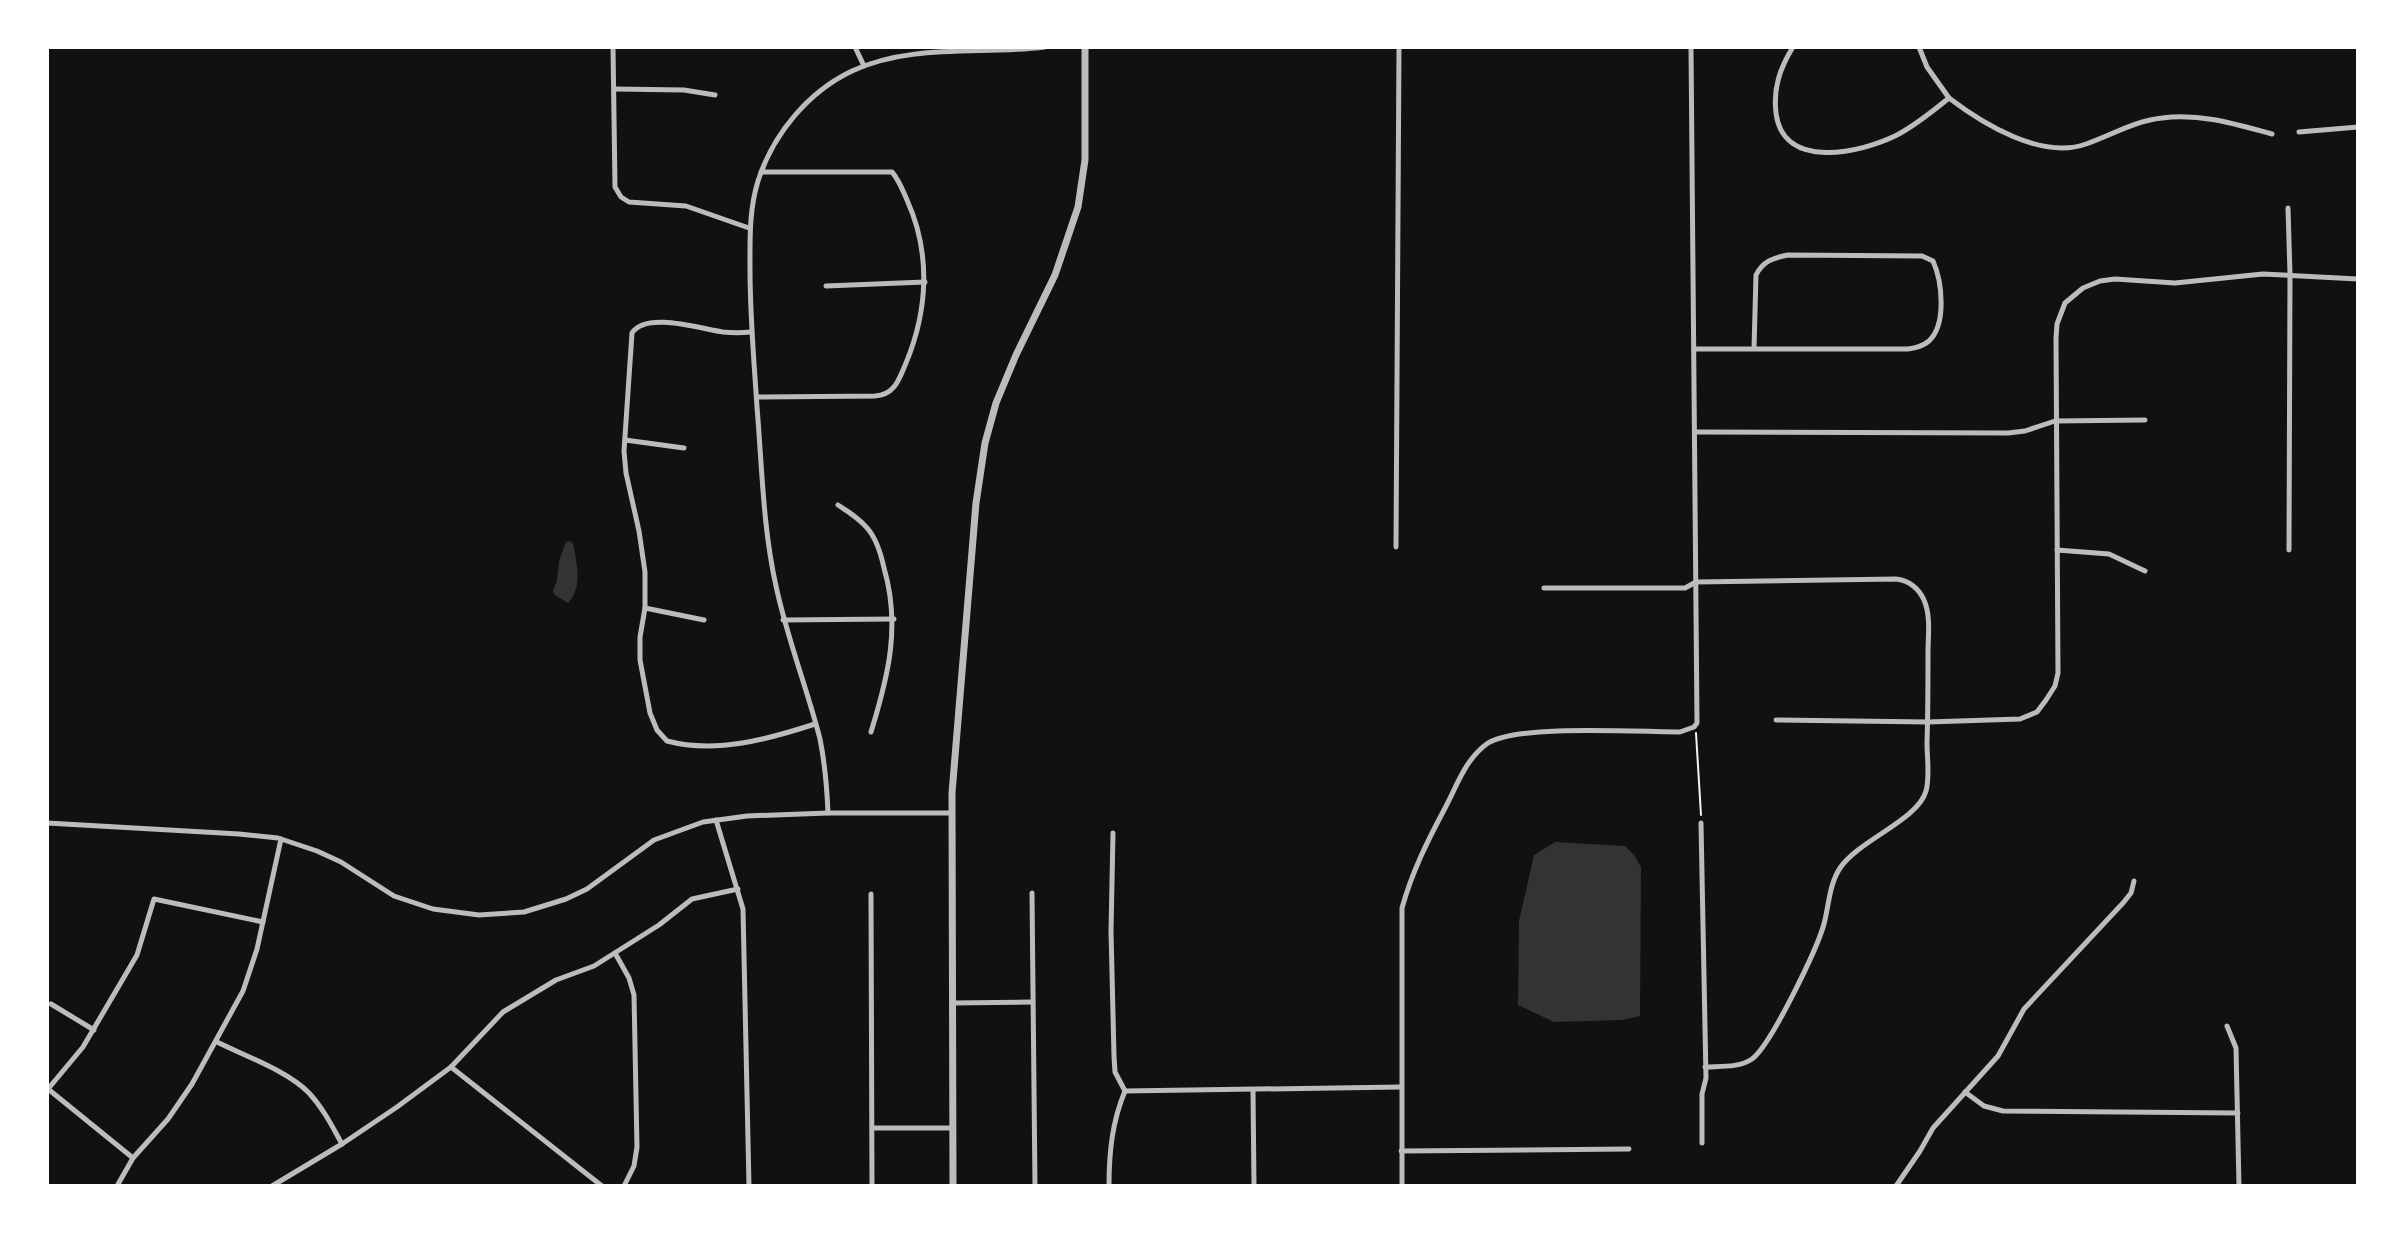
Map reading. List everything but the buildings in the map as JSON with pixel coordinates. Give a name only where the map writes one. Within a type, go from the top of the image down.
[{"type":"street","points":[[613,47],[615,187],[623,199],[629,202],[687,206],[750,228]]},
{"type":"street","points":[[855,47],[864,66]]},
{"type":"street","points":[[828,813],[825,765],[783,620],[767,533],[751,332],[750,228],[753,199],[761,172],[775,143],[792,118],[826,86],[864,66],[889,58],[929,53],[1045,47]]},
{"type":"street","points":[[953,1186],[952,813],[976,503],[985,443],[1004,383],[1055,275],[1075,218],[1085,160],[1086,47]]},
{"type":"street","points":[[1396,547],[1399,47]]},
{"type":"street","points":[[1402,1186],[1402,908],[1411,876],[1462,774],[1478,752],[1495,740],[1524,733],[1679,732],[1694,727],[1698,718],[1691,47]]},
{"type":"street","points":[[1793,47],[1779,74],[1775,104],[1780,127],[1790,142],[1812,152],[1861,147],[1896,135],[1949,98]]},
{"type":"street","points":[[1919,47],[1927,67],[1949,98],[1973,117],[2002,133],[2054,146],[2074,148],[2131,125],[2178,117],[2217,120],[2272,134]]},
{"type":"street","points":[[615,89],[684,90],[715,95]]},
{"type":"street","points":[[2299,132],[2358,127]]},
{"type":"street","points":[[757,397],[884,396],[894,389],[914,344],[919,328],[925,282],[924,254],[917,227],[894,174],[884,171],[761,172]]},
{"type":"street","points":[[2288,208],[2289,550]]},
{"type":"street","points":[[1694,349],[1754,349],[1908,349],[1918,347],[1928,342],[1935,333],[1940,315],[1939,278],[1933,261],[1929,258],[1775,257],[1760,266],[1756,275],[1754,349]]},
{"type":"street","points":[[1776,720],[1928,722],[2020,719],[2028,718],[2041,706],[2055,686],[2058,673],[2055,421],[2057,324],[2065,303],[2083,288],[2100,281],[2115,279],[2175,283],[2246,275],[2290,274],[2358,279]]},
{"type":"street","points":[[825,286],[925,282]]},
{"type":"street","points":[[751,332],[720,332],[653,322],[635,328],[630,342],[626,473],[643,555],[645,608],[640,637],[642,676],[650,713],[657,730],[664,739],[676,743],[742,743],[772,738],[815,724]]},
{"type":"street","points":[[1695,432],[2008,433],[2025,431],[2055,421],[2145,420]]},
{"type":"street","points":[[625,440],[684,448]]},
{"type":"street","points":[[838,505],[867,528],[879,549],[891,592],[894,618],[890,661],[871,732]]},
{"type":"street","points":[[2057,550],[2109,554],[2145,571]]},
{"type":"street","points":[[1544,588],[1685,588],[1696,582],[1896,579],[1909,583],[1924,599],[1928,619],[1928,722],[1927,780],[1923,799],[1894,825],[1860,848],[1840,868],[1833,882],[1825,922],[1811,958],[1756,1055],[1736,1065],[1705,1067]]},
{"type":"street","points":[[645,608],[704,621]]},
{"type":"street","points":[[783,620],[894,618]]},
{"type":"street","points":[[47,823],[239,834],[281,839],[317,850],[394,895],[411,902],[457,913],[502,914],[524,912],[566,899],[587,889],[654,840],[716,820],[828,813],[952,813]]},
{"type":"street","points":[[716,820],[743,909],[748,1186]]},
{"type":"street","points":[[1702,823],[1705,1067],[1702,1143]]},
{"type":"street","points":[[1113,833],[1111,931],[1114,1056],[1115,1072],[1125,1091]]},
{"type":"street","points":[[117,1186],[134,1158],[180,1103],[217,1042],[252,969],[281,839]]},
{"type":"street","points":[[1896,1186],[1933,1128],[1998,1056],[2024,1009],[2123,903],[2131,893],[2134,881]]},
{"type":"street","points":[[272,1186],[397,1108],[451,1067],[503,1012],[556,980],[594,967],[659,925],[692,899],[738,889]]},
{"type":"street","points":[[1031,893],[1035,1186]]},
{"type":"street","points":[[871,894],[872,1186]]},
{"type":"street","points":[[134,1158],[48,1089],[94,1030],[137,955],[154,899],[263,922]]},
{"type":"street","points":[[615,953],[629,978],[634,995],[637,1147],[634,1166],[624,1186]]},
{"type":"street","points":[[953,1003],[1032,1003]]},
{"type":"street","points":[[51,1004],[94,1030]]},
{"type":"street","points":[[2227,1026],[2236,1048],[2239,1186]]},
{"type":"street","points":[[217,1042],[292,1079],[307,1091],[320,1106],[342,1144]]},
{"type":"street","points":[[451,1067],[602,1186]]},
{"type":"street","points":[[1125,1091],[1400,1087]]},
{"type":"street","points":[[1253,1090],[1254,1186]]},
{"type":"street","points":[[1109,1186],[1108,1152],[1118,1107],[1125,1091]]},
{"type":"street","points":[[1965,1093],[1984,1106],[2012,1112],[2238,1112]]},
{"type":"street","points":[[872,1128],[953,1128]]},
{"type":"street","points":[[1401,1151],[1629,1149]]},
{"type":"path","points":[[1694,727],[1698,739],[1702,823]]},
{"type":"shaded area","points":[[566,542],[573,544],[578,575],[576,590],[568,603],[553,591],[559,561]]},
{"type":"shaded area","points":[[1555,842],[1625,846],[1641,867],[1640,1016],[1622,1020],[1554,1022],[1518,1005],[1519,921],[1534,855]]}]
